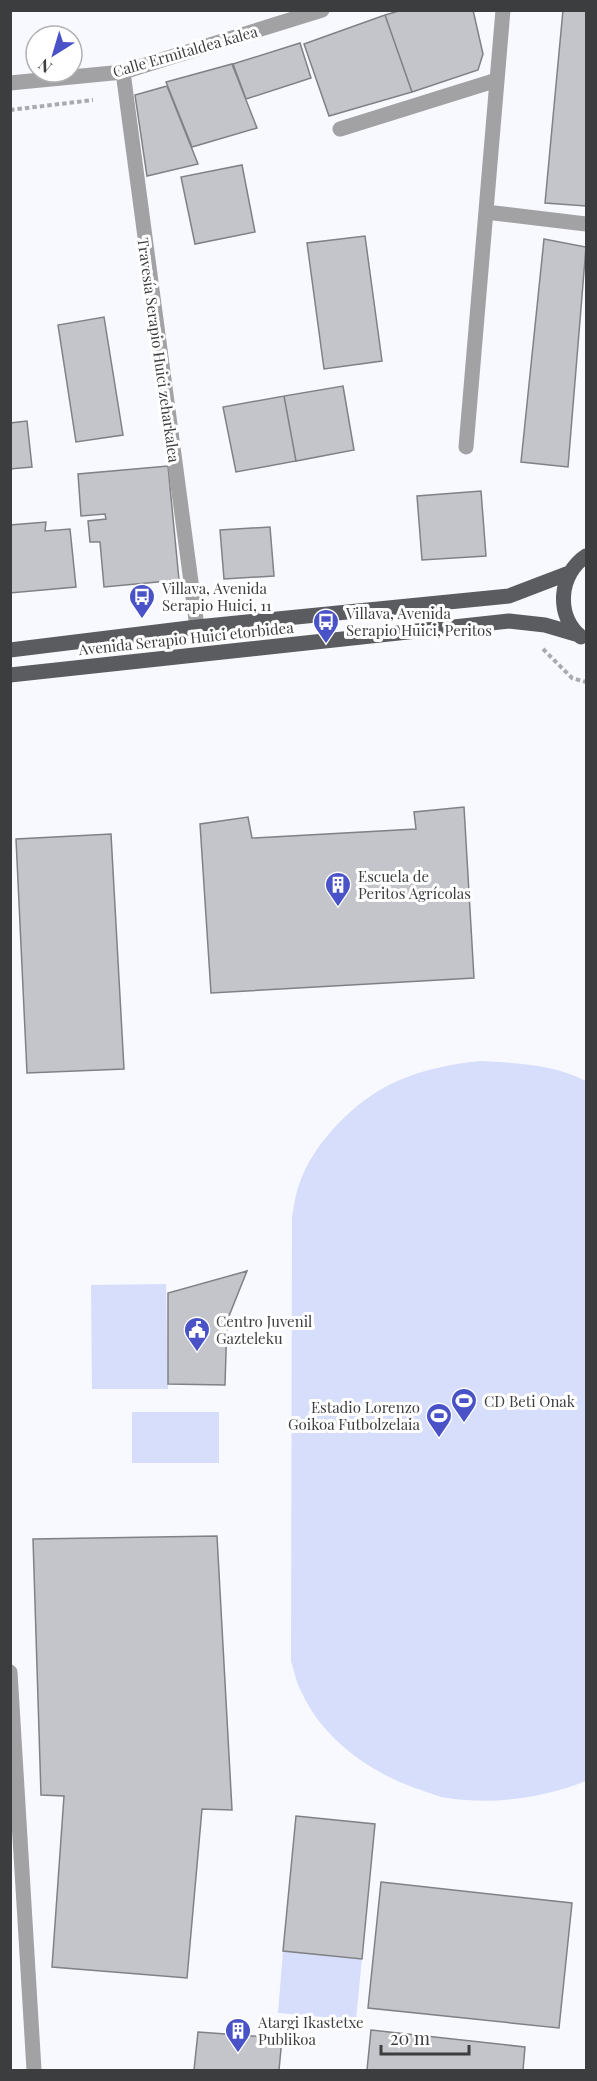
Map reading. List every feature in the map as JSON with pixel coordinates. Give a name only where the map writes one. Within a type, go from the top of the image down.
[{"type":"main road","points":[[583,638],[566,617],[563,594],[569,573],[586,556]]},
{"type":"main road","name":"Avenida Serapio Huici etorbidea","points":[[10,650],[196,627],[509,596],[569,573]]},
{"type":"main road","name":"Avenida Serapio Huici etorbidea","points":[[10,675],[509,621],[545,625],[583,638]]},
{"type":"street","name":"Calle Ermitaldea kalea","points":[[10,83],[123,72],[322,10]]},
{"type":"street","points":[[466,447],[504,10]]},
{"type":"street","name":"Travesía Serapio Huici zeharkalea","points":[[123,72],[196,627]]},
{"type":"street","points":[[340,129],[498,81]]},
{"type":"street","points":[[486,212],[586,224]]},
{"type":"street","points":[[10,1672],[34,2070]]},
{"type":"path","points":[[10,110],[102,99]]},
{"type":"path","points":[[542,648],[572,678],[586,682]]},
{"type":"shaded area","name":"Estadio Lorenzo Goikoa Futbolzelaia","points":[[480,1061],[548,1068],[586,1081],[586,1781],[536,1796],[482,1801],[444,1797],[421,1790],[367,1765],[336,1740],[310,1709],[299,1687],[291,1661],[292,1217],[298,1189],[305,1170],[325,1139],[350,1112],[365,1100],[395,1082],[415,1074]]},
{"type":"shaded area","points":[[166,1284],[168,1389],[92,1389],[91,1285]]},
{"type":"shaded area","points":[[132,1412],[219,1412],[219,1463],[132,1463]]},
{"type":"shaded area","points":[[283,1951],[362,1959],[356,2020],[278,2013]]},
{"type":"building","points":[[402,10],[473,10],[483,54],[478,70],[412,92],[385,15]]},
{"type":"building","points":[[563,10],[586,10],[586,206],[545,203]]},
{"type":"building","points":[[385,15],[412,92],[329,116],[304,44]]},
{"type":"building","points":[[300,43],[311,78],[246,99],[233,64]]},
{"type":"building","points":[[232,64],[257,128],[192,147],[166,82]]},
{"type":"building","points":[[167,86],[198,164],[147,176],[135,95]]},
{"type":"building","points":[[242,165],[255,232],[195,244],[181,177]]},
{"type":"building","points":[[365,236],[382,361],[324,369],[307,243]]},
{"type":"building","points":[[544,239],[586,247],[568,467],[521,462]]},
{"type":"building","points":[[104,317],[123,435],[76,442],[58,325]]},
{"type":"building","points":[[343,386],[354,450],[296,461],[284,396]]},
{"type":"building","points":[[284,396],[296,461],[236,472],[223,407]]},
{"type":"building","points":[[27,421],[32,467],[10,469],[10,423]]},
{"type":"building","points":[[168,466],[179,580],[104,587],[100,542],[90,542],[88,521],[106,519],[105,514],[81,516],[78,474]]},
{"type":"building","points":[[481,491],[486,556],[422,560],[417,496]]},
{"type":"building","points":[[46,522],[45,531],[70,529],[76,587],[10,593],[10,525]]},
{"type":"building","points":[[270,527],[274,576],[224,579],[220,530]]},
{"type":"building","name":"Escuela de Peritos Agrícolas","points":[[464,807],[474,978],[211,993],[200,824],[248,817],[252,838],[416,829],[414,812]]},
{"type":"building","points":[[111,834],[124,1069],[27,1073],[16,839]]},
{"type":"building","name":"Centro Juvenil Gazteleku","points":[[247,1271],[227,1321],[225,1385],[168,1384],[168,1293]]},
{"type":"building","points":[[217,1536],[232,1810],[202,1809],[187,1978],[52,1967],[64,1796],[41,1795],[33,1539]]},
{"type":"building","points":[[296,1816],[375,1824],[362,1959],[283,1951]]},
{"type":"building","points":[[381,1882],[572,1903],[559,2028],[368,2008]]},
{"type":"building","points":[[371,2030],[525,2047],[523,2070],[367,2070]]},
{"type":"building","name":"Atargi Ikastetxe Publikoa","points":[[198,2032],[282,2038],[279,2070],[194,2070]]},
{"type":"place","name":"Villava, Avenida Serapio Huici, 11","points":[[142,620]]},
{"type":"place","name":"Villava, Avenida Serapio Huici, Peritos","points":[[326,645]]},
{"type":"place","name":"Escuela de Peritos Agrícolas","points":[[338,908]]},
{"type":"place","name":"Centro Juvenil Gazteleku","points":[[197,1353]]},
{"type":"place","name":"CD Beti Onak","points":[[464,1424]]},
{"type":"place","name":"Estadio Lorenzo Goikoa Futbolzelaia","points":[[439,1439]]},
{"type":"place","name":"Atargi Ikastetxe Publikoa","points":[[238,2054]]}]
